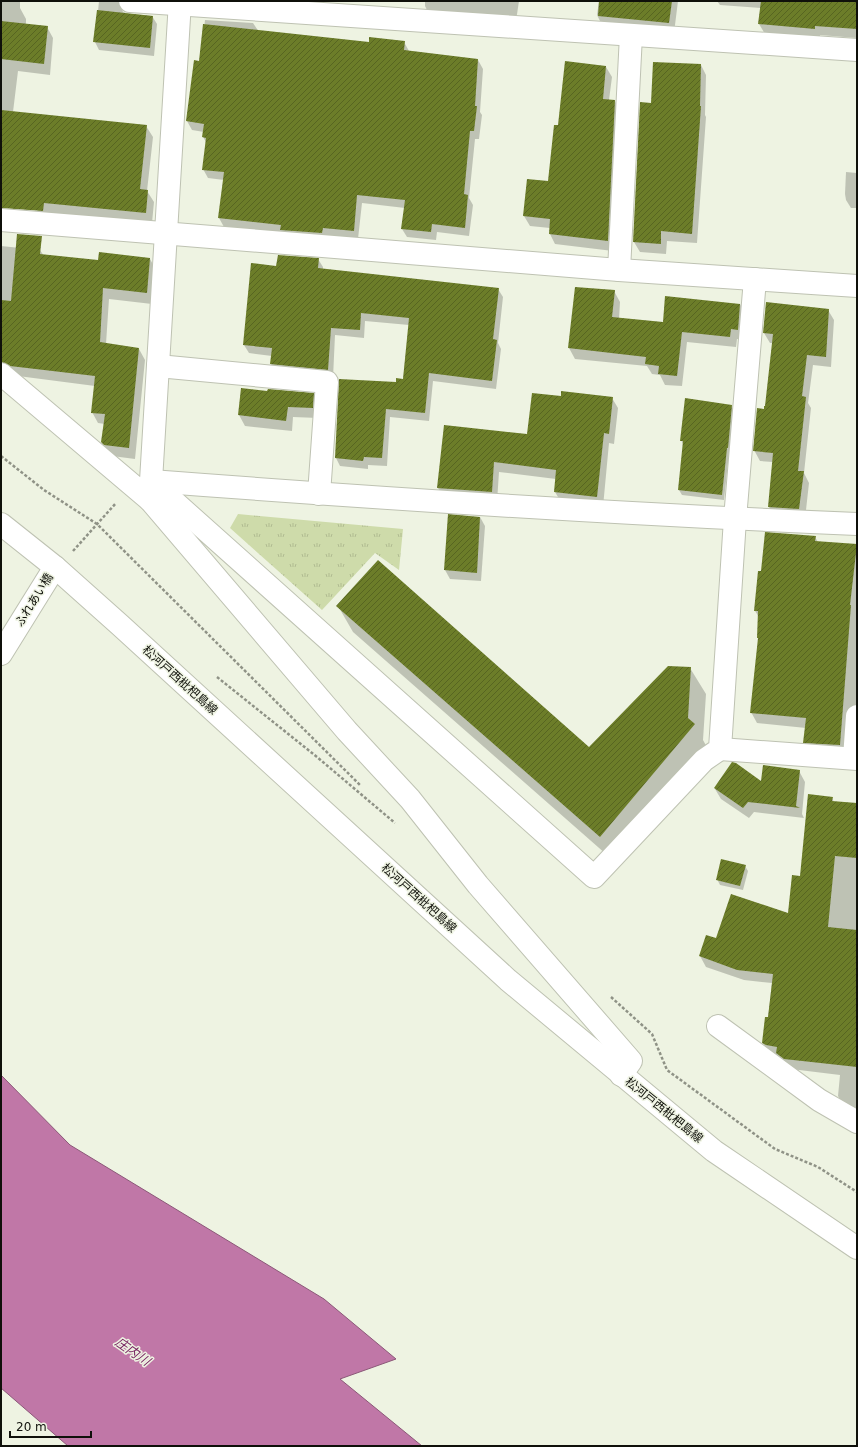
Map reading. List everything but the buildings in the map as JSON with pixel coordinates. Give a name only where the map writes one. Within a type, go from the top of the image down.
[{"type":"street","points":[[130,1],[180,3],[631,36],[857,50]]},
{"type":"street","points":[[180,3],[150,490],[347,732],[410,799],[478,885],[631,1062],[621,1075]]},
{"type":"street","points":[[619,270],[631,36]]},
{"type":"street","points":[[1,220],[619,270],[857,286]]},
{"type":"street","points":[[720,749],[735,519],[755,279]]},
{"type":"street","points":[[158,366],[327,382],[319,494]]},
{"type":"street","points":[[1,374],[150,490],[594,877],[704,760],[720,749],[855,758],[857,716]]},
{"type":"street","points":[[150,490],[319,494],[735,519],[857,524]]},
{"type":"street","name":"松河戸西枇杷島線","points":[[1,524],[54,567],[120,625],[508,980],[714,1151],[857,1248]]},
{"type":"street","name":"ふれあい橋","points":[[1,654],[54,567]]},
{"type":"street","points":[[718,1026],[819,1100],[857,1122]]},
{"type":"path","points":[[1,456],[44,490],[97,524],[361,786]]},
{"type":"path","points":[[54,567],[67,558],[97,524]]},
{"type":"path","points":[[212,673],[400,825],[383,808]]},
{"type":"path","points":[[607,993],[652,1034],[667,1070],[775,1149],[818,1167],[857,1192]]},
{"type":"green space","points":[[238,514],[403,529],[399,570],[375,553],[322,610],[230,528]]},
{"type":"water","name":"庄内川","points":[[1,1075],[70,1145],[324,1299],[396,1359],[340,1379],[422,1446],[68,1446],[1,1388]]}]
